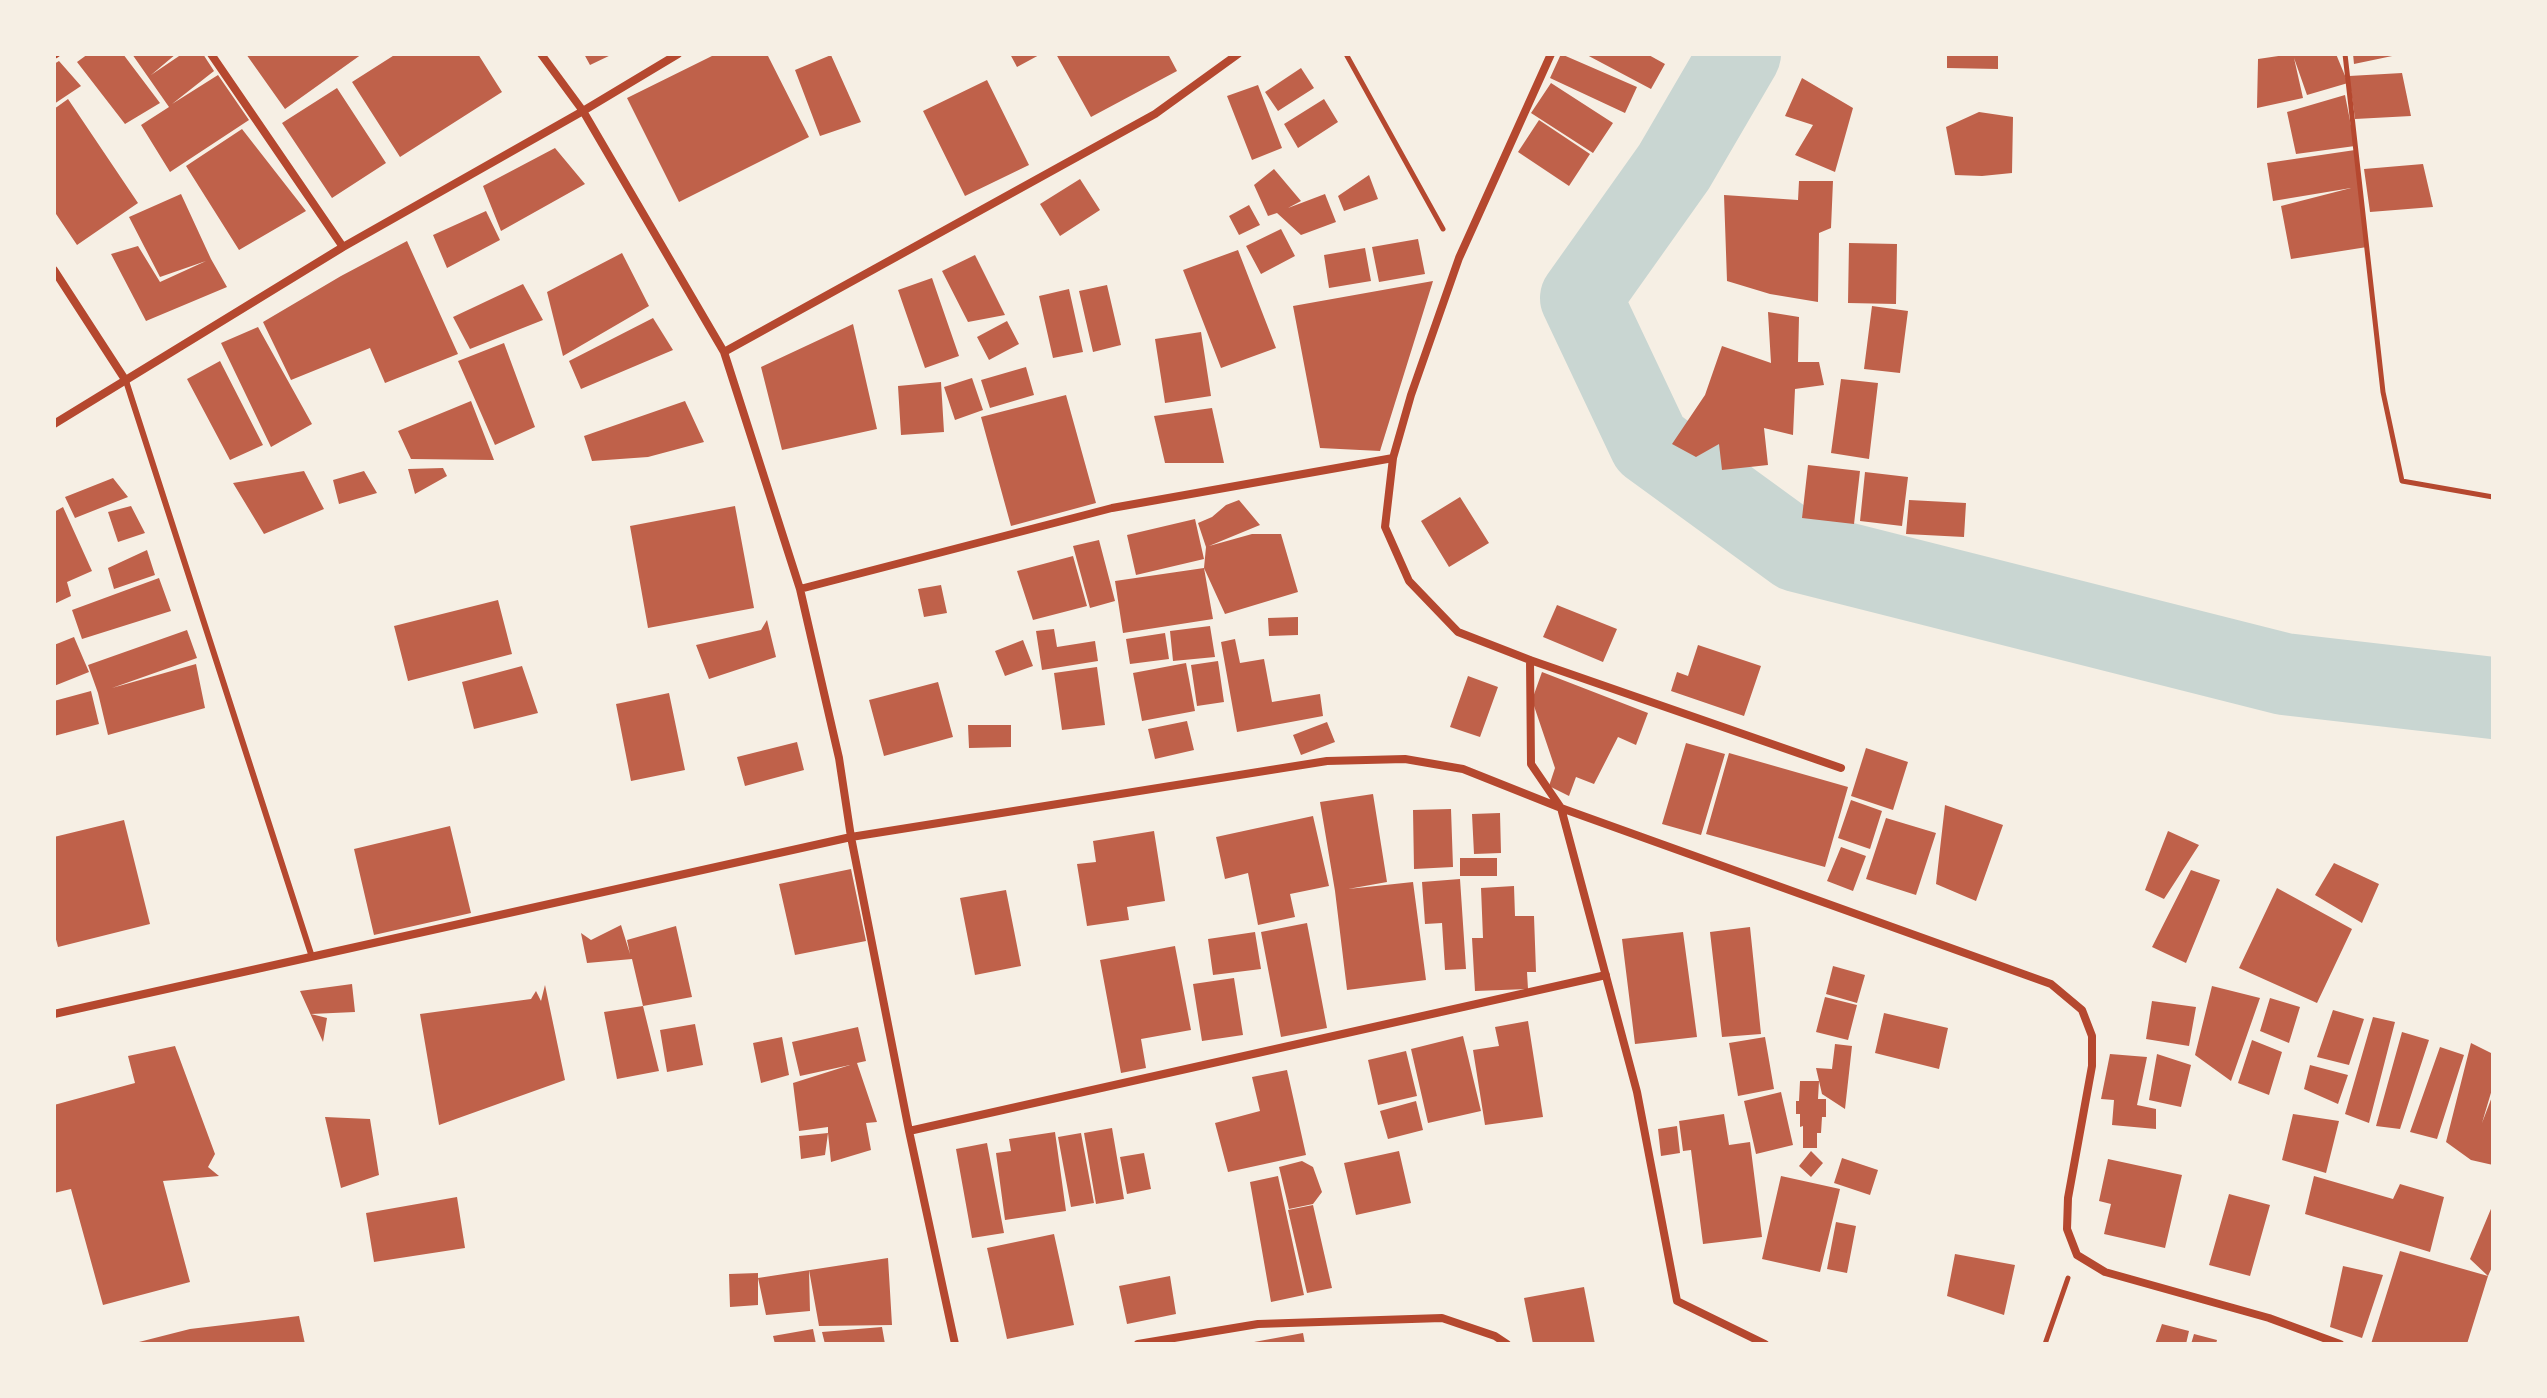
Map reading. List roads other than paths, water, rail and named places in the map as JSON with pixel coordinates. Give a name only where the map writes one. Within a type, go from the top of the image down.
[{"type":"street","points":[[211,54],[343,247]]},
{"type":"street","points":[[541,54],[583,111],[724,352],[800,589],[839,758],[851,837],[909,1131],[955,1344]]},
{"type":"street","points":[[54,424],[343,247],[678,54]]},
{"type":"street","points":[[724,352],[1155,114],[1238,54]]},
{"type":"street","points":[[1551,54],[1459,258],[1411,395],[1393,458],[1385,527],[1409,581],[1458,632],[1841,768]]},
{"type":"street","points":[[54,270],[126,381]]},
{"type":"street","points":[[800,589],[1112,508],[1393,458]]},
{"type":"street","points":[[1530,660],[1531,764],[1561,808],[1637,1092],[1677,1301],[1765,1344]]},
{"type":"street","points":[[54,1014],[851,837],[1327,761],[1405,759],[1463,769],[1561,808],[2051,984],[2082,1010],[2092,1036],[2092,1066],[2068,1198],[2067,1229],[2077,1255],[2105,1272],[2269,1318],[2340,1344]]},
{"type":"street","points":[[909,1131],[1606,975]]},
{"type":"street","points":[[1138,1344],[1258,1324],[1442,1318],[1495,1336],[1507,1344]]},
{"type":"lane","points":[[126,381],[312,957]]},
{"type":"waterway","points":[[1740,54],[1674,167],[1581,298],[1650,444],[1797,551],[2284,674],[2493,698]]}]
